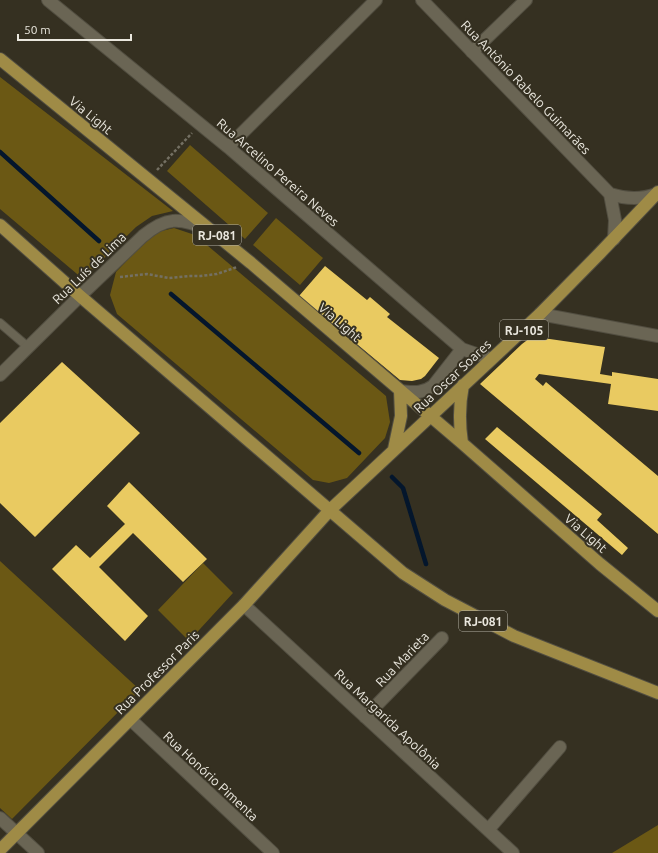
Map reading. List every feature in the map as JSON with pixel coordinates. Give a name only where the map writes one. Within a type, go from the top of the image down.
[{"type":"main road","name":"Via Light","points":[[0,59],[250,263],[462,443],[600,564],[658,611]]},
{"type":"main road","name":"Rua Oscar Soares","points":[[330,510],[540,314],[657,193]]},
{"type":"main road","name":"RJ-081","points":[[0,225],[80,296],[403,573],[445,600],[514,636],[658,693]]},
{"type":"main road","points":[[462,443],[460,411],[463,385]]},
{"type":"main road","points":[[394,449],[401,416],[400,391]]},
{"type":"main road","name":"Rua Professor Paris","points":[[0,850],[244,605],[330,510]]},
{"type":"street","name":"Rua Arcelino Pereira Neves","points":[[48,0],[228,147],[462,349],[491,359]]},
{"type":"street","points":[[228,147],[376,0]]},
{"type":"street","name":"Rua Antônio Rabelo Guimarães","points":[[422,0],[610,194]]},
{"type":"street","points":[[472,52],[526,0]]},
{"type":"street","name":"RJ-105","points":[[610,194],[635,199],[648,197],[657,193]]},
{"type":"street","points":[[610,194],[614,213],[614,239]]},
{"type":"street","name":"Rua Luís de Lima","points":[[0,376],[142,236],[162,223],[176,220],[186,221],[213,232]]},
{"type":"street","points":[[540,314],[658,336]]},
{"type":"street","points":[[400,391],[418,392],[428,390],[433,386],[462,349]]},
{"type":"street","name":"Rua Margarida Apolônia","points":[[244,605],[513,853]]},
{"type":"street","name":"Rua Marieta","points":[[365,717],[442,638]]},
{"type":"street","name":"Rua Honório Pimenta","points":[[130,719],[273,853]]},
{"type":"street","points":[[488,830],[560,747]]},
{"type":"street","points":[[0,818],[38,853]]},
{"type":"lane","points":[[0,323],[28,347]]},
{"type":"path","points":[[156,171],[200,124]]},
{"type":"path","points":[[106,271],[117,277],[147,274],[169,278],[217,274],[250,263]]},
{"type":"shaded area","points":[[0,77],[173,211],[152,216],[136,227],[83,279],[0,209]]},
{"type":"shaded area","points":[[190,145],[268,213],[245,239],[167,171]]},
{"type":"shaded area","points":[[276,218],[323,258],[300,285],[253,245]]},
{"type":"shaded area","points":[[174,228],[195,235],[386,396],[390,422],[385,438],[347,478],[329,483],[313,480],[117,314],[110,295],[116,272],[153,233]]},
{"type":"shaded area","points":[[0,561],[140,690],[12,819],[0,808]]},
{"type":"shaded area","points":[[203,563],[233,593],[189,641],[158,610]]},
{"type":"shaded area","points":[[658,825],[658,853],[612,853]]},
{"type":"building","points":[[325,266],[367,300],[370,297],[390,314],[387,317],[439,358],[425,376],[421,379],[412,381],[400,380],[299,296]]},
{"type":"building","points":[[536,337],[605,347],[600,374],[612,376],[612,372],[658,379],[658,411],[608,404],[611,384],[539,374],[535,379],[543,386],[546,382],[658,476],[658,534],[480,384],[522,344],[530,338]]},
{"type":"building","points":[[62,362],[140,433],[35,537],[0,503],[0,423]]},
{"type":"building","points":[[497,427],[602,514],[597,520],[628,548],[622,555],[485,439]]},
{"type":"building","points":[[129,482],[207,559],[183,582],[133,533],[99,567],[148,616],[125,641],[52,569],[76,545],[90,558],[125,524],[107,506]]},
{"type":"waterway","points":[[0,152],[99,241]]},
{"type":"waterway","points":[[171,294],[359,453]]},
{"type":"waterway","points":[[392,477],[403,488],[426,564]]}]
